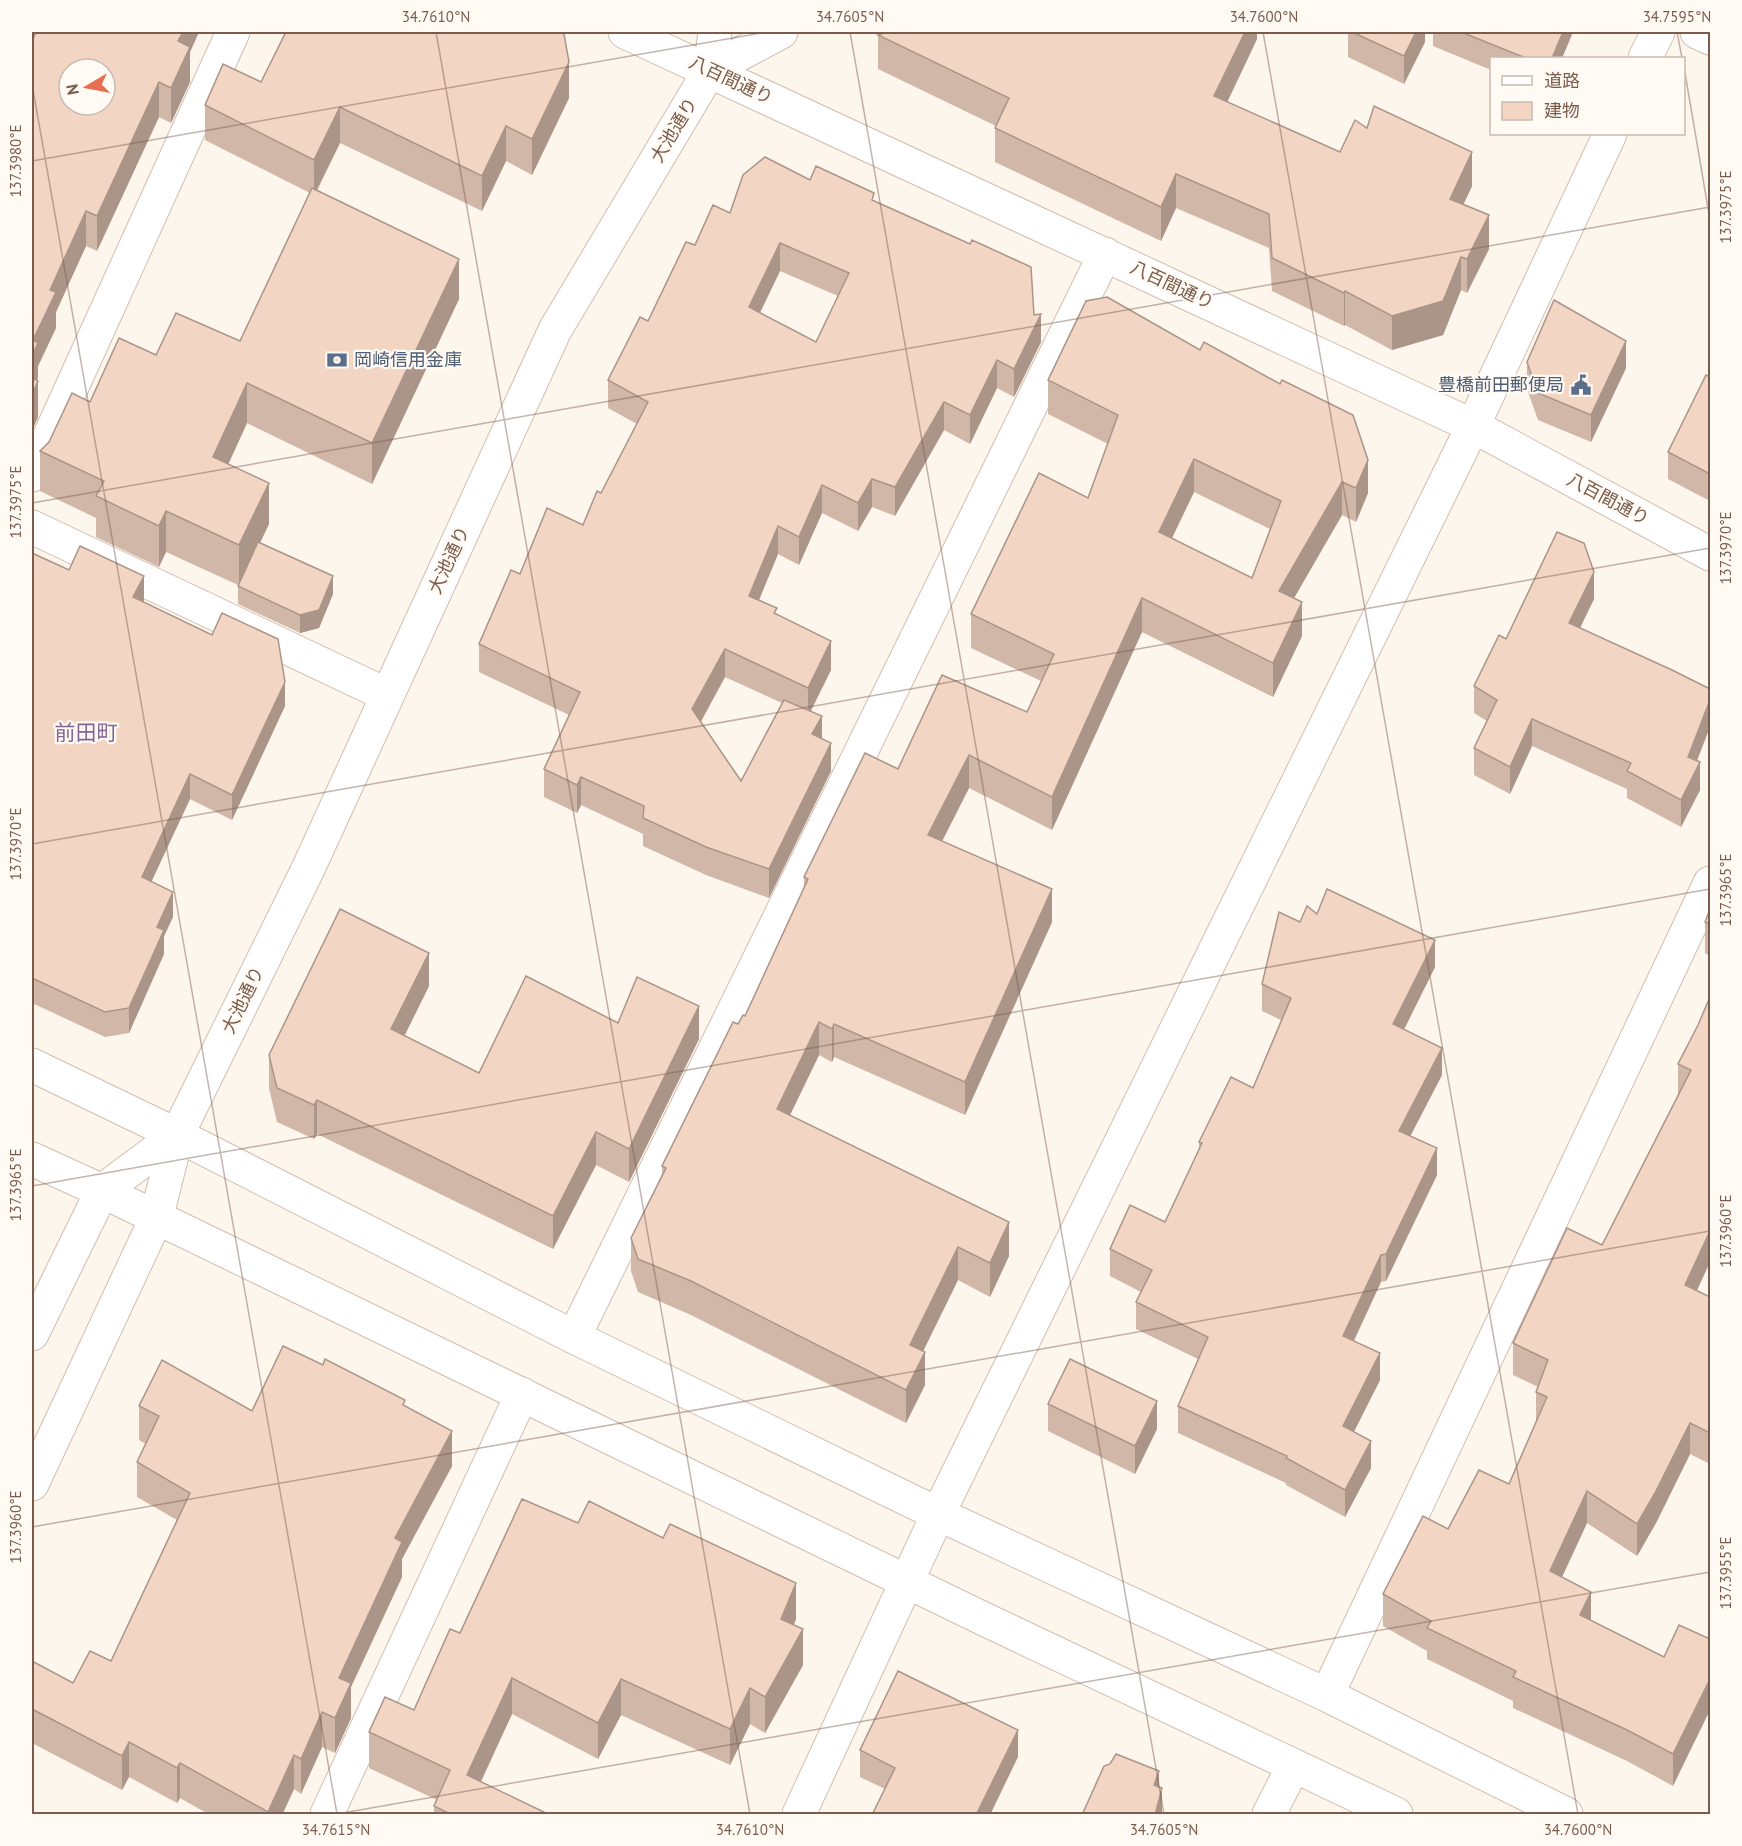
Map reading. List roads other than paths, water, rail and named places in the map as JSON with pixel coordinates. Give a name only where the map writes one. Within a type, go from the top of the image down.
[{"type":"street","points":[[32,475],[234,32]]},
{"type":"street","name":"八百間通り","points":[[625,32],[1473,426],[1710,554]]},
{"type":"street","points":[[710,70],[715,32]]},
{"type":"street","points":[[710,70],[781,32]]},
{"type":"street","points":[[1646,57],[1658,32]]},
{"type":"street","points":[[1697,32],[1710,38]]},
{"type":"street","name":"大池通り","points":[[32,1484],[156,1219],[177,1135],[308,869],[555,330],[710,70]]},
{"type":"street","points":[[799,1815],[938,1514],[1473,426],[1610,135]]},
{"type":"street","points":[[574,1337],[1105,254]]},
{"type":"street","points":[[32,527],[387,695]]},
{"type":"street","points":[[1328,1695],[1710,883]]},
{"type":"street","points":[[32,1065],[177,1135],[574,1337],[938,1514],[1328,1695],[1566,1815]]},
{"type":"street","name":"大池通り","points":[[32,1334],[102,1191],[177,1135]]},
{"type":"street","points":[[32,1159],[1396,1815]]},
{"type":"street","points":[[327,1815],[522,1394]]},
{"type":"street","points":[[1269,1815],[1293,1767]]},
{"type":"place","name":"岡崎信用金庫","points":[[337,360]]},
{"type":"place","name":"豊橋前田郵便局","points":[[1581,385]]},
{"type":"district","name":"前田町","points":[[86,733]]}]
